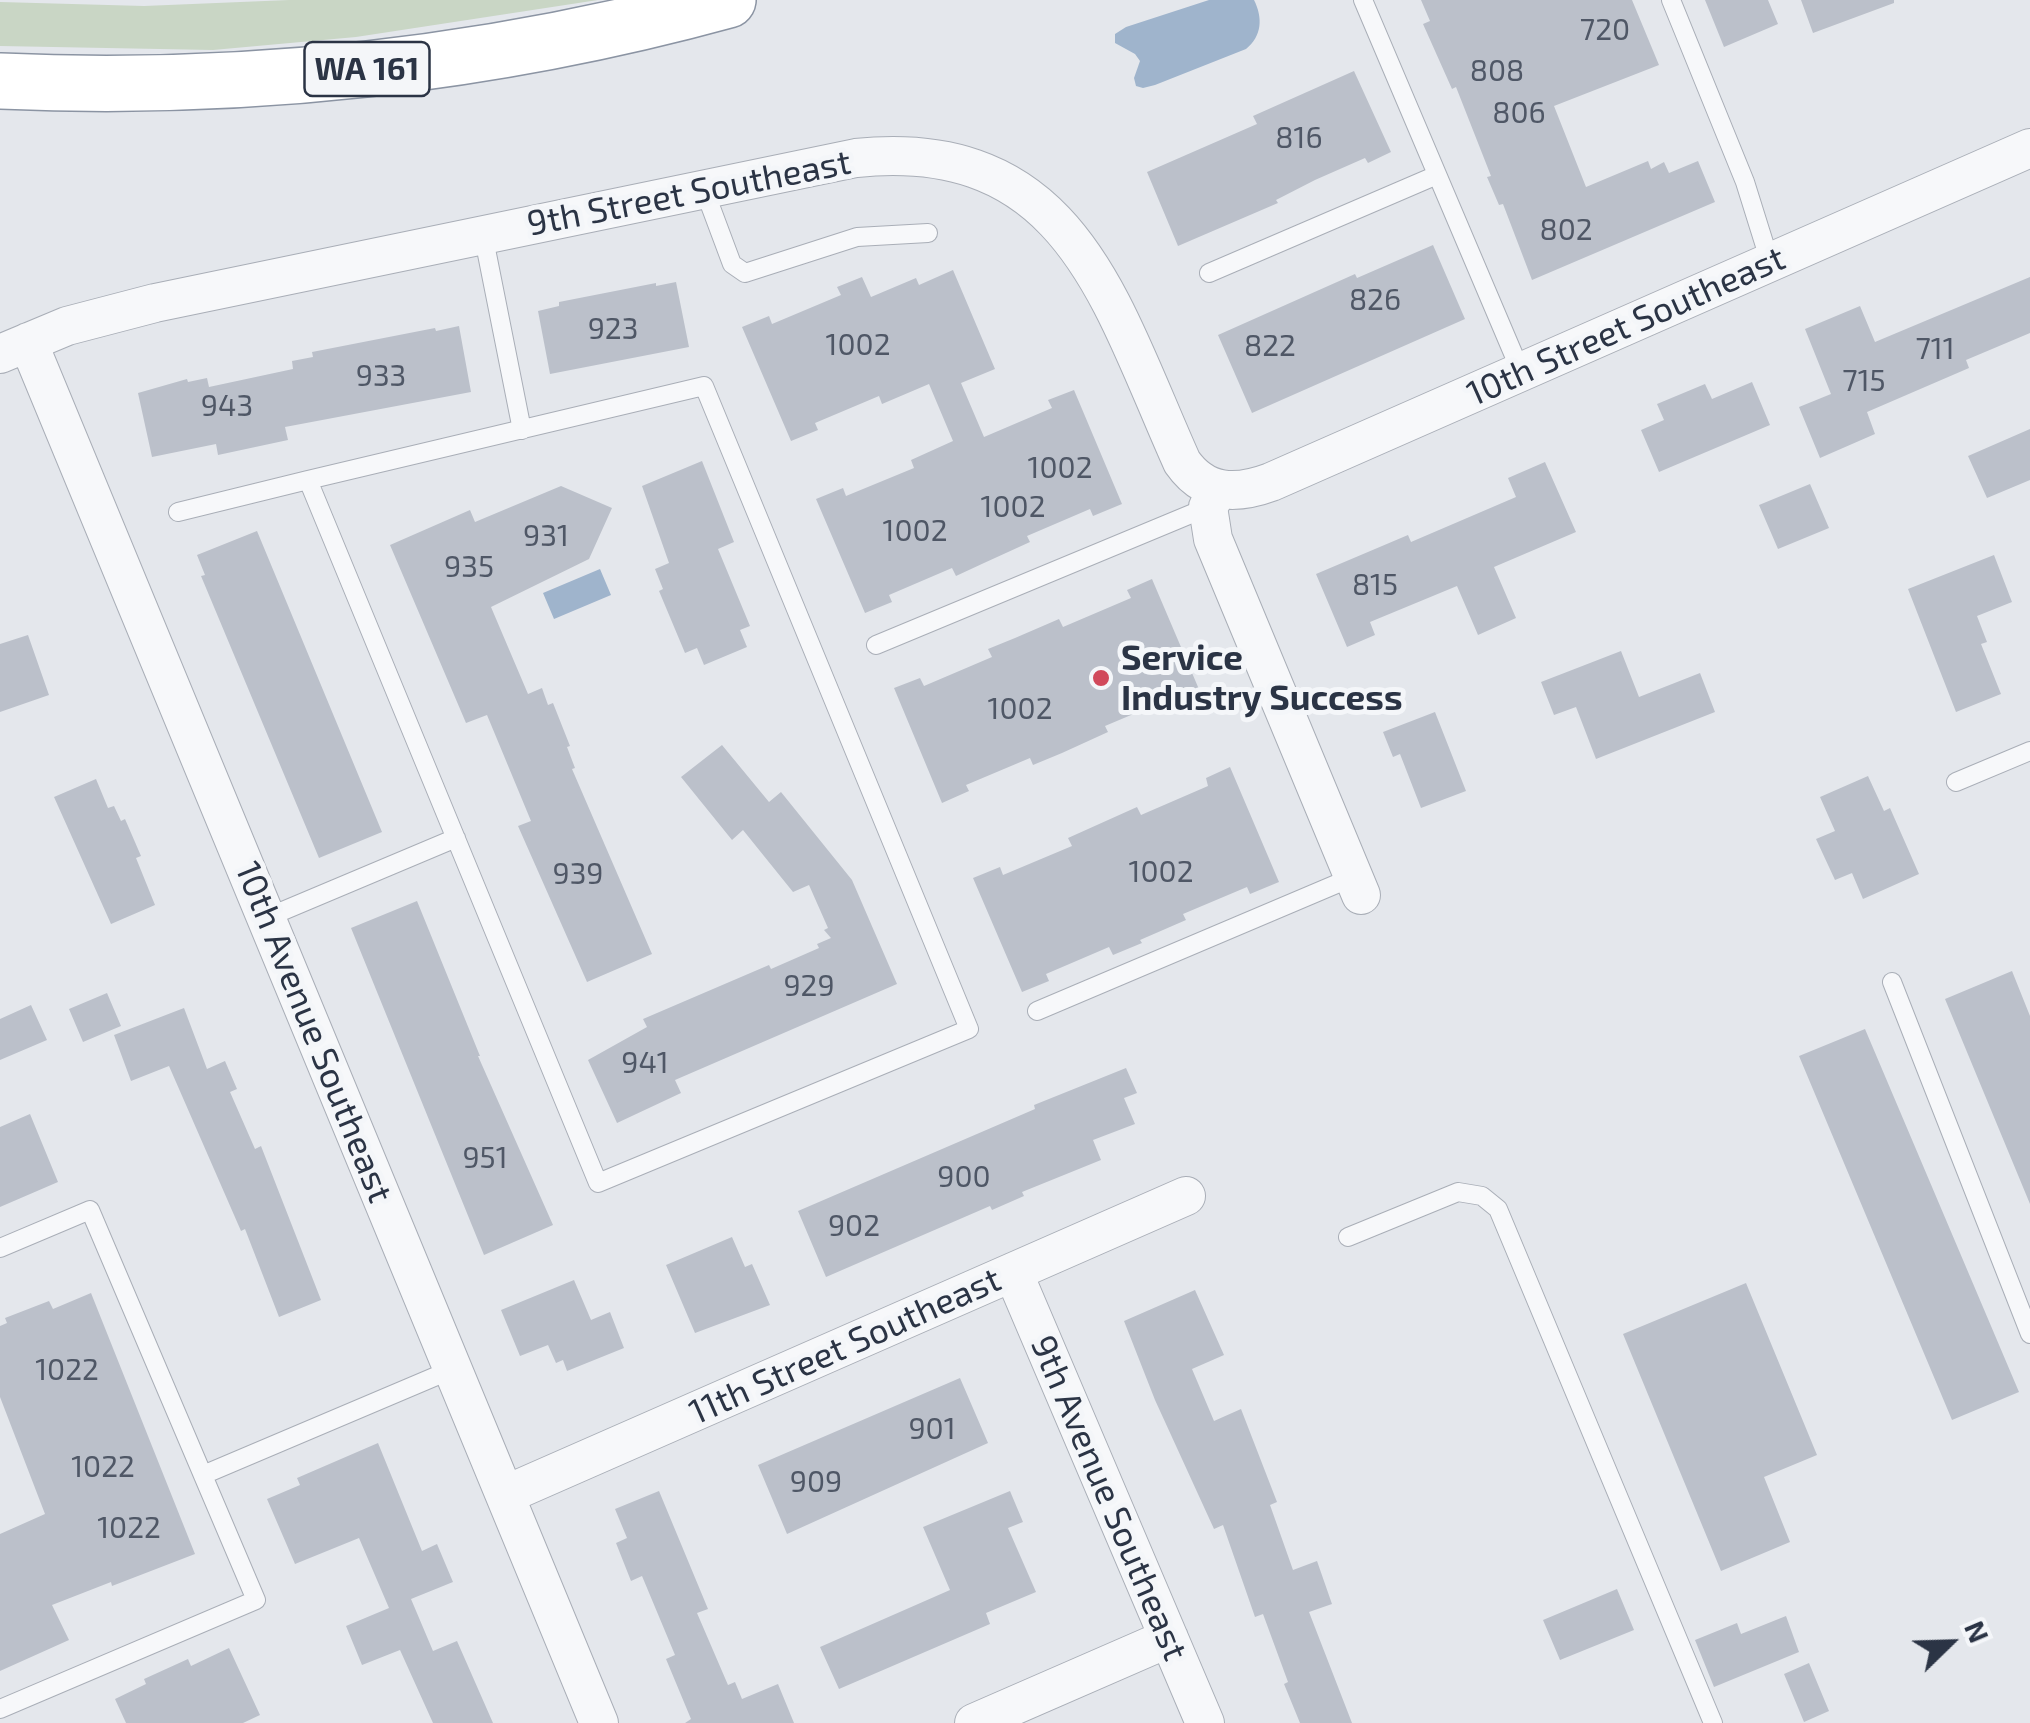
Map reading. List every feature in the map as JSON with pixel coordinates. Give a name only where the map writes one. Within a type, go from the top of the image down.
[{"type":"highway","name":"WA 161","points":[[0,81],[178,83],[337,73],[490,52],[678,14],[728,0]]},
{"type":"street","name":"10th Street Southeast","points":[[1213,498],[1271,482],[2030,148]]},
{"type":"street","name":"9th Street Southeast","points":[[14,348],[112,313],[484,234],[856,158],[892,154],[934,157],[974,168],[1016,187],[1078,245],[1100,277],[1182,462],[1213,498]]},
{"type":"street","name":"10th Avenue Southeast","points":[[14,348],[266,918],[599,1723]]},
{"type":"street","points":[[1213,498],[1213,539],[1357,886]]},
{"type":"street","name":"11th Street Southeast","points":[[505,1495],[1186,1196]]},
{"type":"street","name":"9th Avenue Southeast","points":[[1013,1272],[1204,1723]]},
{"type":"street","points":[[974,1723],[1168,1638]]},
{"type":"lane","points":[[1363,0],[1521,372]]},
{"type":"lane","points":[[1670,0],[1744,182],[1770,262]]},
{"type":"lane","points":[[1209,273],[1438,174]]},
{"type":"lane","points":[[704,189],[732,264],[745,273],[856,237],[928,233]]},
{"type":"lane","points":[[484,234],[522,430]]},
{"type":"lane","points":[[178,512],[308,480],[704,386],[970,1029],[598,1183],[308,480]]},
{"type":"lane","points":[[876,645],[1213,498]]},
{"type":"lane","points":[[1956,782],[2030,750]]},
{"type":"lane","points":[[266,918],[456,838]]},
{"type":"lane","points":[[1037,1010],[1357,886]]},
{"type":"lane","points":[[1892,982],[2030,1334]]},
{"type":"lane","points":[[1348,1236],[1458,1192],[1482,1196],[1498,1209],[1713,1723]]},
{"type":"lane","points":[[0,1248],[90,1210],[256,1600],[0,1708]]},
{"type":"lane","points":[[202,1476],[453,1369]]},
{"type":"green space","points":[[289,0],[598,0],[356,37],[213,50],[0,46],[0,2],[144,6]]},
{"type":"water","points":[[1209,0],[1254,0],[1259,26],[1251,44],[1155,85],[1136,86],[1134,78],[1140,61],[1115,43],[1115,34]]},
{"type":"water","points":[[600,569],[611,595],[554,619],[543,593]]},
{"type":"building","points":[[1421,0],[1632,0],[1659,65],[1554,106],[1586,187],[1648,161],[1651,169],[1664,162],[1669,173],[1698,161],[1715,202],[1532,280],[1503,204],[1499,205],[1487,177],[1491,176],[1456,87],[1452,89],[1423,24],[1430,21]]},
{"type":"building","points":[[1705,0],[1768,0],[1778,24],[1724,47]]},
{"type":"building","points":[[1801,0],[1894,0],[1894,3],[1813,33]]},
{"type":"building","points":[[1354,71],[1391,152],[1368,163],[1365,158],[1315,180],[1276,200],[1278,203],[1178,246],[1147,172],[1257,124],[1253,116]]},
{"type":"building","points":[[1433,245],[1465,319],[1252,413],[1218,335],[1355,274],[1357,278]]},
{"type":"building","points":[[953,270],[995,369],[961,383],[984,437],[1052,408],[1048,400],[1074,390],[1122,504],[1093,516],[1090,509],[1027,536],[1030,542],[956,576],[952,568],[889,595],[892,602],[865,613],[816,499],[843,488],[846,496],[914,468],[911,460],[953,441],[929,384],[882,404],[879,396],[815,423],[818,430],[791,441],[742,327],[769,316],[772,324],[841,295],[837,287],[862,277],[871,297],[916,278],[919,285]]},
{"type":"building","points":[[2030,277],[2030,333],[1966,360],[1969,368],[1867,412],[1875,434],[1820,458],[1799,407],[1831,394],[1805,329],[1860,306],[1875,342]]},
{"type":"building","points":[[676,282],[689,347],[550,374],[538,311],[559,306],[559,302]]},
{"type":"building","points":[[459,326],[471,392],[285,427],[288,440],[218,455],[216,444],[152,457],[138,393],[187,379],[188,382],[207,378],[209,387],[293,369],[292,361],[313,357],[312,352]]},
{"type":"building","points":[[1752,382],[1770,425],[1659,472],[1641,430],[1664,420],[1657,404],[1705,384],[1712,399]]},
{"type":"building","points":[[2030,429],[2030,480],[1987,498],[1968,456]]},
{"type":"building","points":[[702,461],[734,542],[718,549],[750,626],[740,630],[747,647],[704,665],[697,648],[685,653],[659,591],[663,589],[655,569],[669,563],[642,486]]},
{"type":"building","points":[[1545,462],[1576,532],[1494,567],[1516,618],[1478,635],[1457,586],[1370,622],[1375,635],[1347,647],[1316,574],[1408,535],[1411,542],[1516,497],[1508,478]]},
{"type":"building","points":[[1810,484],[1829,528],[1778,549],[1759,505]]},
{"type":"building","points":[[561,486],[612,508],[589,559],[491,607],[528,694],[542,688],[548,705],[553,703],[570,746],[567,747],[575,768],[572,769],[652,954],[587,982],[518,826],[531,821],[487,715],[466,723],[390,545],[470,510],[475,522]]},
{"type":"building","points":[[257,531],[382,832],[319,858],[201,576],[205,575],[197,555]]},
{"type":"building","points":[[1994,555],[2012,602],[1977,616],[1987,642],[1981,644],[2001,694],[1956,712],[1908,589]]},
{"type":"building","points":[[1152,579],[1201,694],[1172,706],[1169,699],[1105,726],[1108,732],[1062,753],[1033,765],[1030,758],[966,785],[969,791],[942,803],[894,688],[920,678],[924,686],[992,657],[988,649],[1059,619],[1063,627],[1131,598],[1127,590]]},
{"type":"building","points":[[28,635],[49,695],[0,712],[0,644]]},
{"type":"building","points":[[1621,651],[1639,697],[1700,673],[1715,712],[1596,759],[1576,707],[1554,715],[1541,682]]},
{"type":"building","points":[[1435,712],[1466,791],[1421,808],[1400,754],[1393,757],[1383,732]]},
{"type":"building","points":[[722,745],[769,802],[781,792],[852,880],[897,984],[675,1080],[681,1093],[617,1123],[588,1060],[647,1027],[643,1019],[769,965],[771,969],[819,948],[817,944],[831,938],[824,930],[828,928],[809,885],[793,892],[743,830],[732,840],[681,777]]},
{"type":"building","points":[[1230,767],[1279,882],[1250,894],[1247,887],[1183,914],[1186,920],[1140,940],[1142,943],[1113,955],[1109,947],[1046,974],[1049,981],[1022,992],[973,878],[1000,867],[1003,875],[1072,846],[1068,838],[1137,807],[1141,815],[1208,786],[1206,778]]},
{"type":"building","points":[[1868,776],[1884,811],[1890,808],[1919,874],[1863,899],[1852,873],[1835,880],[1816,839],[1835,831],[1820,797]]},
{"type":"building","points":[[96,779],[108,808],[114,806],[121,821],[125,819],[155,905],[111,924],[54,797]]},
{"type":"building","points":[[417,901],[478,1056],[553,1225],[484,1255],[351,928]]},
{"type":"building","points":[[2012,971],[2030,1016],[2030,1204],[1945,999]]},
{"type":"building","points":[[107,993],[121,1026],[83,1042],[69,1009]]},
{"type":"building","points":[[31,1005],[47,1040],[0,1060],[0,1019]]},
{"type":"building","points":[[184,1008],[207,1069],[225,1061],[237,1089],[230,1092],[255,1149],[261,1146],[321,1300],[279,1317],[245,1229],[241,1231],[169,1066],[131,1081],[114,1035]]},
{"type":"building","points":[[1865,1029],[2019,1392],[1952,1420],[1799,1056]]},
{"type":"building","points":[[1126,1068],[1137,1093],[1124,1098],[1135,1124],[1093,1140],[1101,1160],[1022,1192],[1024,1196],[992,1210],[990,1206],[826,1277],[798,1211]]},
{"type":"building","points":[[30,1114],[58,1182],[0,1207],[0,1127]]},
{"type":"building","points":[[732,1237],[745,1267],[752,1264],[770,1305],[695,1333],[666,1265]]},
{"type":"building","points":[[574,1280],[591,1320],[610,1312],[624,1348],[567,1371],[563,1360],[556,1363],[548,1345],[520,1356],[501,1310]]},
{"type":"building","points":[[1746,1283],[1817,1455],[1764,1477],[1790,1542],[1721,1571],[1623,1334]]},
{"type":"building","points":[[1195,1290],[1224,1355],[1192,1369],[1214,1421],[1241,1409],[1277,1502],[1270,1505],[1293,1570],[1317,1561],[1332,1604],[1309,1612],[1352,1723],[1300,1723],[1263,1614],[1255,1617],[1223,1525],[1214,1529],[1124,1321]]},
{"type":"building","points":[[91,1293],[195,1554],[52,1605],[69,1640],[0,1671],[0,1534],[45,1514],[0,1397],[0,1326],[7,1323],[5,1318],[49,1301],[53,1309]]},
{"type":"building","points":[[960,1378],[988,1443],[787,1534],[758,1465]]},
{"type":"building","points":[[378,1443],[422,1551],[437,1544],[453,1582],[411,1599],[433,1651],[457,1641],[493,1723],[433,1723],[400,1650],[362,1665],[346,1626],[389,1608],[359,1538],[295,1564],[267,1499],[300,1485],[297,1478]]},
{"type":"building","points":[[659,1491],[708,1609],[697,1613],[728,1685],[735,1682],[742,1699],[778,1684],[794,1723],[685,1723],[691,1719],[666,1659],[675,1655],[642,1576],[631,1581],[616,1543],[627,1538],[615,1509]]},
{"type":"building","points":[[1010,1491],[1023,1522],[1008,1528],[1036,1592],[986,1613],[990,1624],[839,1689],[820,1647],[950,1590],[923,1527]]},
{"type":"building","points":[[1617,1589],[1634,1630],[1560,1660],[1543,1620]]},
{"type":"building","points":[[1786,1616],[1799,1652],[1714,1687],[1695,1640],[1737,1623],[1741,1634]]},
{"type":"building","points":[[229,1648],[260,1715],[243,1723],[126,1723],[115,1699],[146,1684],[144,1679],[188,1659],[191,1666]]},
{"type":"building","points":[[1809,1663],[1829,1711],[1804,1722],[1784,1674]]},
{"type":"place","name":"Service Industry Success","points":[[1101,678]]}]
